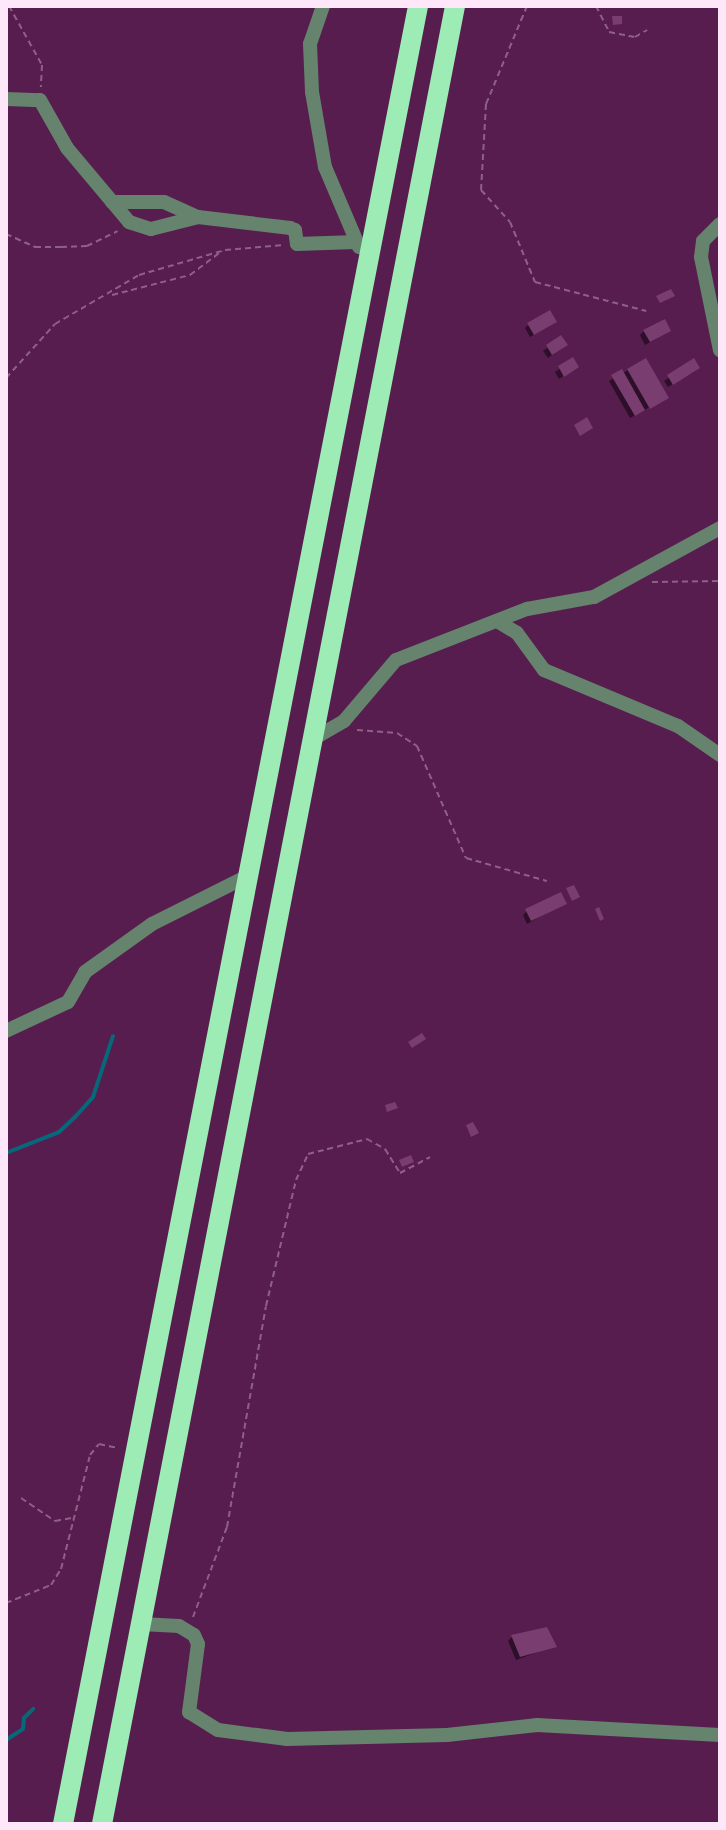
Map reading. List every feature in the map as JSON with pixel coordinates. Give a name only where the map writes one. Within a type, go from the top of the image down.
[{"type":"highway","points":[[63,1824],[418,6]]},
{"type":"highway","points":[[102,1824],[455,6]]},
{"type":"street","points":[[323,6],[310,44],[312,92],[325,167],[368,265]]},
{"type":"street","points":[[6,99],[24,96],[40,100],[67,148],[129,222],[151,229],[198,217]]},
{"type":"street","points":[[112,202],[164,202],[198,217],[290,228],[295,230],[297,244],[356,242]]},
{"type":"street","points":[[720,224],[703,241],[701,257],[720,350]]},
{"type":"street","points":[[313,739],[356,708],[396,660],[540,606],[594,597],[720,528]]},
{"type":"street","points":[[497,621],[517,633],[544,670],[678,726],[720,755]]},
{"type":"street","points":[[6,1031],[68,1002],[85,972],[152,924],[248,876]]},
{"type":"street","points":[[141,1624],[188,1629],[198,1644],[189,1712],[218,1730],[287,1739],[447,1735],[537,1725],[720,1735]]},
{"type":"path","points":[[9,6],[42,65],[40,100]]},
{"type":"path","points":[[527,6],[486,104],[481,190],[510,222],[535,282],[646,311]]},
{"type":"path","points":[[596,6],[609,32],[635,37],[647,30]]},
{"type":"path","points":[[6,234],[35,247],[87,246],[108,239],[129,222]]},
{"type":"path","points":[[6,378],[55,324],[107,297],[139,275],[225,250],[297,244]]},
{"type":"path","points":[[107,297],[190,275],[225,250]]},
{"type":"path","points":[[650,582],[720,581]]},
{"type":"path","points":[[332,728],[397,733],[417,746],[441,810],[466,858],[547,881]]},
{"type":"path","points":[[188,1629],[227,1527],[266,1306],[296,1180],[308,1154],[367,1139],[385,1149],[400,1173],[430,1157]]},
{"type":"path","points":[[6,1603],[51,1585],[61,1569],[90,1455],[99,1444],[136,1453]]},
{"type":"path","points":[[21,1498],[55,1521],[75,1516]]},
{"type":"building","points":[[612,16],[622,16],[622,24],[613,25]]},
{"type":"building","points":[[671,289],[675,296],[660,303],[656,296]]},
{"type":"building","points":[[550,310],[557,322],[534,335],[527,323]]},
{"type":"building","points":[[665,319],[671,331],[650,342],[643,330]]},
{"type":"building","points":[[561,335],[568,345],[552,355],[546,345]]},
{"type":"building","points":[[573,357],[579,367],[564,377],[558,366]]},
{"type":"building","points":[[646,358],[669,398],[650,409],[627,369]]},
{"type":"building","points":[[694,358],[700,368],[673,385],[667,375]]},
{"type":"building","points":[[622,369],[645,410],[635,416],[611,375]]},
{"type":"building","points":[[587,417],[593,428],[580,436],[574,425]]},
{"type":"building","points":[[574,885],[580,897],[572,901],[566,888]]},
{"type":"building","points":[[561,892],[567,904],[531,921],[525,909]]},
{"type":"building","points":[[599,907],[604,919],[600,921],[595,909]]},
{"type":"building","points":[[422,1033],[426,1039],[412,1048],[408,1042]]},
{"type":"building","points":[[395,1102],[398,1108],[387,1112],[385,1105]]},
{"type":"building","points":[[473,1122],[479,1133],[471,1137],[466,1125]]},
{"type":"building","points":[[411,1155],[414,1162],[402,1167],[399,1160]]},
{"type":"building","points":[[547,1627],[557,1647],[520,1657],[511,1635]]},
{"type":"waterway","points":[[6,1153],[59,1132],[76,1116],[93,1097],[113,1036]]},
{"type":"waterway","points":[[6,1740],[23,1729],[24,1718],[33,1709]]}]
